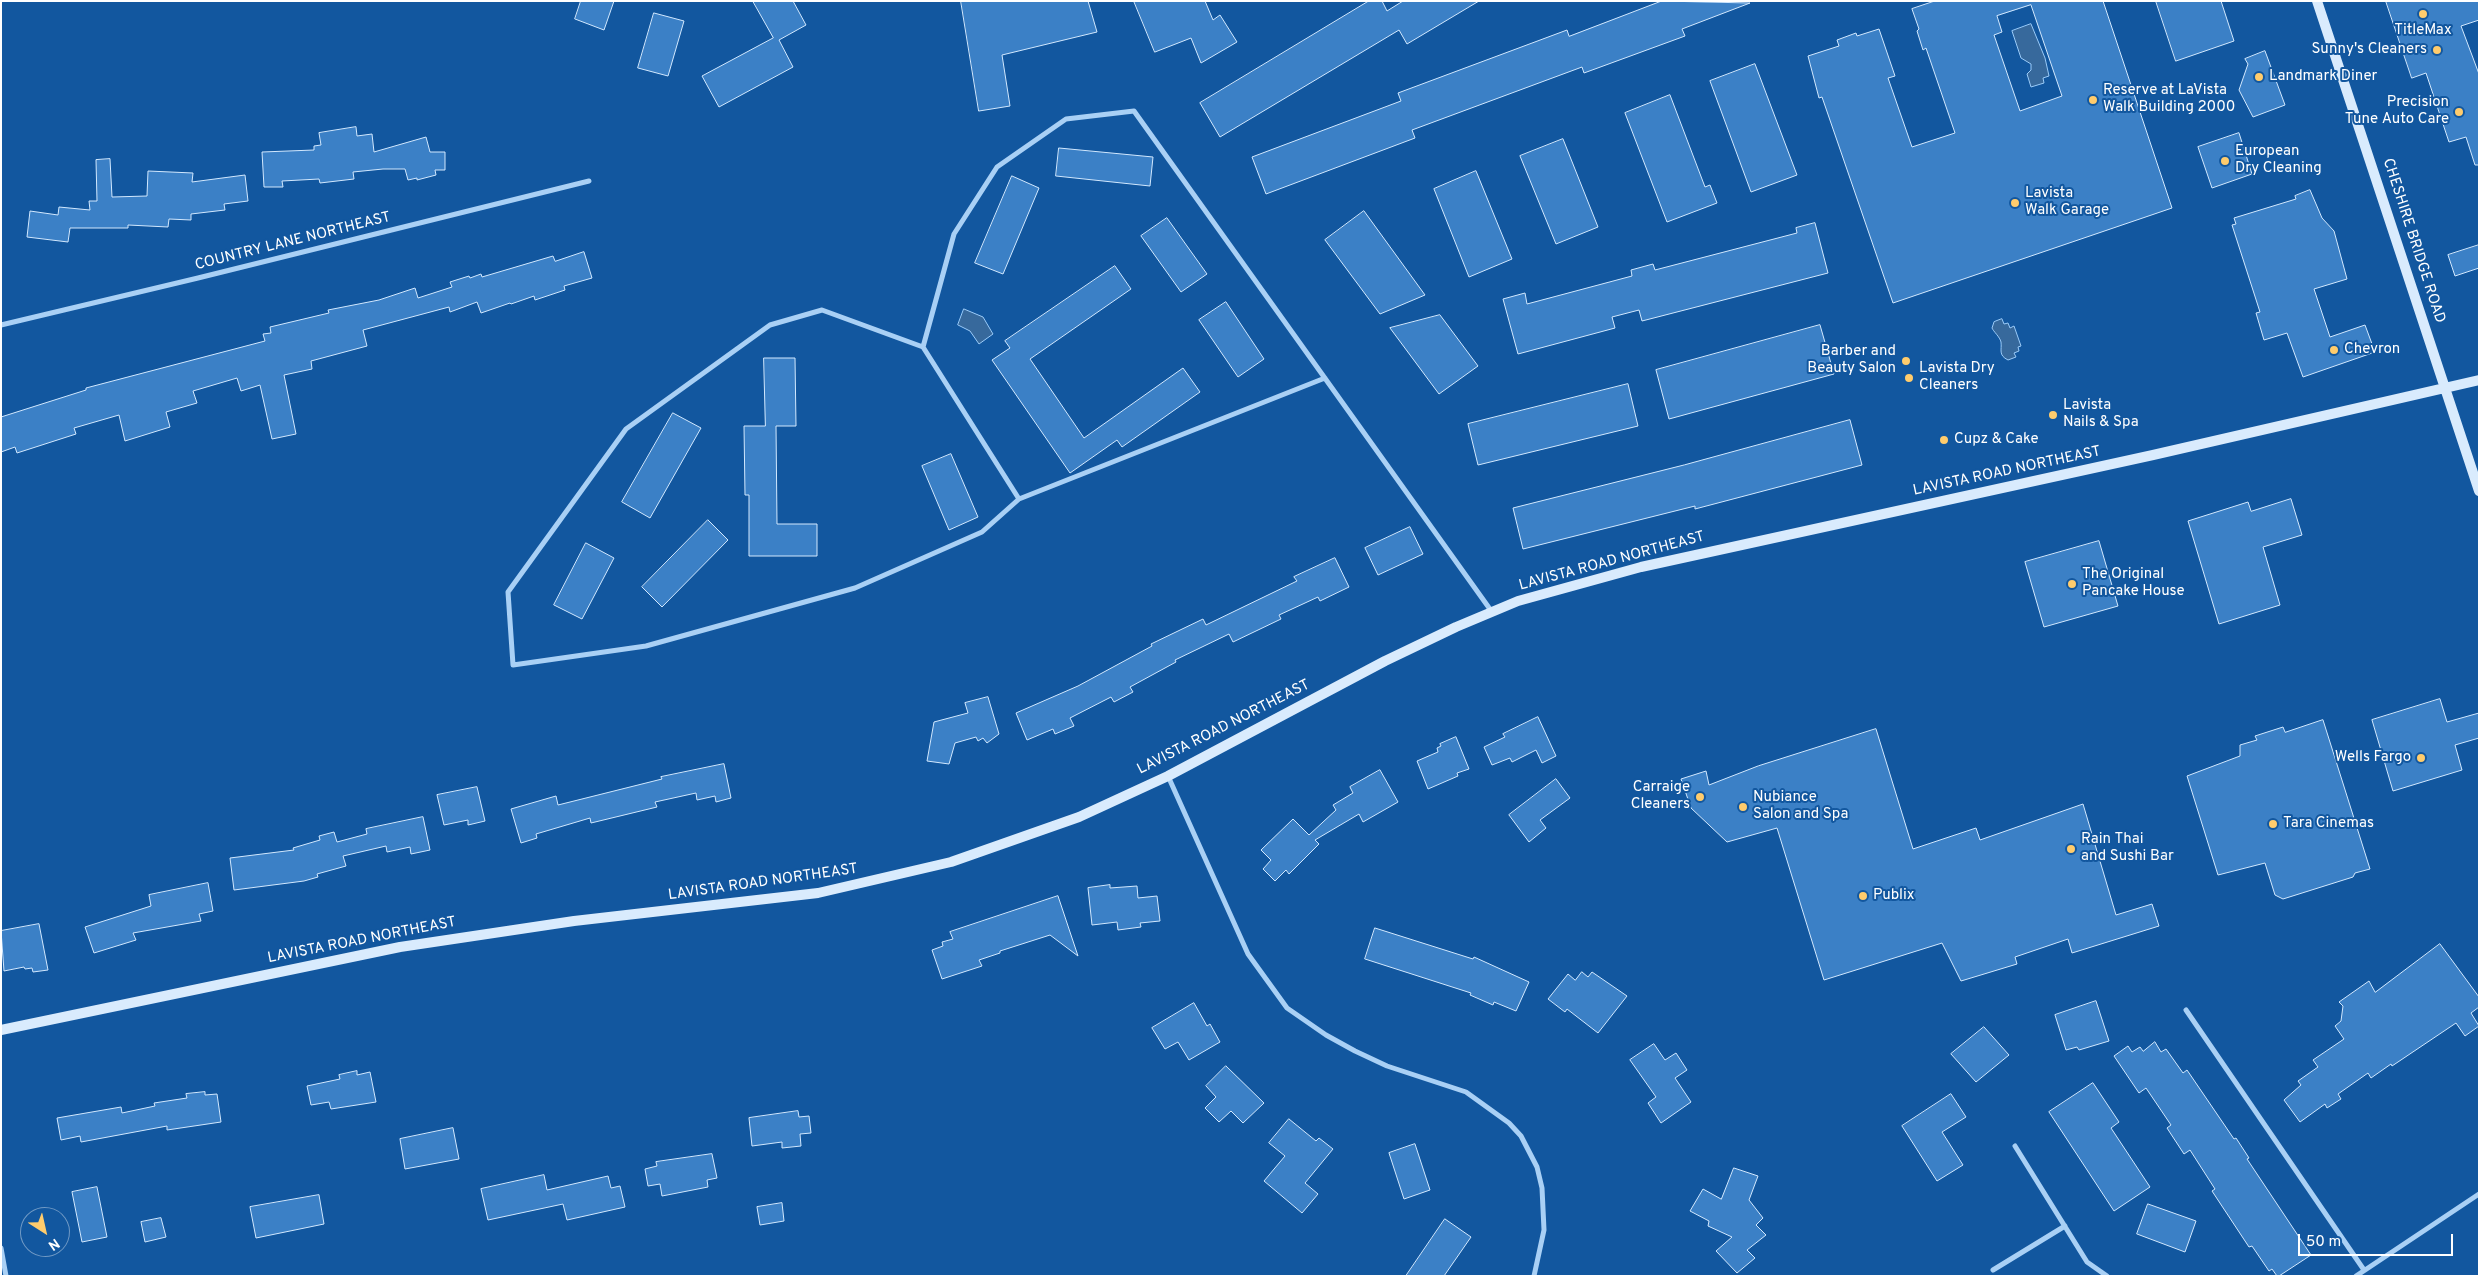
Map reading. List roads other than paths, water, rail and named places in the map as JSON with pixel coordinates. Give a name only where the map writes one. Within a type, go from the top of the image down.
[{"type":"main road","name":"CHESHIRE BRIDGE ROAD","points":[[2317,1],[2479,491]]},
{"type":"main road","name":"LAVISTA ROAD NORTHEAST","points":[[1,1030],[400,947],[574,921],[758,902],[869,883],[952,862],[1079,817],[1168,776],[1385,661],[1456,626],[1518,602],[1641,567],[2144,458],[2479,380]]},
{"type":"street","points":[[923,347],[954,234],[996,167],[1066,119],[1134,111],[1492,612]]},
{"type":"street","name":"COUNTRY LANE NORTHEAST","points":[[1,325],[590,181]]},
{"type":"street","points":[[1019,499],[923,347],[822,310],[770,326],[626,429],[508,592],[513,665],[646,646],[855,588],[982,532],[1019,499],[1325,378]]},
{"type":"street","points":[[1168,776],[1248,954],[1287,1008],[1326,1035],[1363,1055],[1388,1066],[1466,1092],[1509,1123],[1521,1136],[1538,1167],[1542,1188],[1544,1230],[1534,1276]]},
{"type":"street","points":[[2186,1010],[2364,1270]]},
{"type":"street","points":[[2015,1146],[2087,1262],[2107,1276]]},
{"type":"street","points":[[2356,1276],[2479,1194]]},
{"type":"street","points":[[1993,1270],[2065,1226]]},
{"type":"street","points":[[1,1248],[6,1276]]},
{"type":"water","points":[[2031,24],[2045,58],[2049,76],[2043,78],[2044,83],[2031,87],[2027,74],[2031,70],[2031,64],[2021,58],[2012,31]]},
{"type":"water","points":[[964,309],[983,317],[993,334],[979,344],[970,331],[958,325]]},
{"type":"water","points":[[2002,319],[2004,324],[2008,323],[2010,328],[2014,326],[2021,346],[2018,347],[2019,351],[2014,353],[2016,357],[2008,360],[2001,352],[2001,342],[1992,328],[1994,322]]},
{"type":"place","name":"TitleMax","points":[[2423,14]]},
{"type":"place","name":"Sunny's Cleaners","points":[[2437,50]]},
{"type":"place","name":"Landmark Diner","points":[[2259,77]]},
{"type":"place","name":"Reserve at LaVista Walk Building 2000","points":[[2093,100]]},
{"type":"place","name":"Precision Tune Auto Care","points":[[2459,112]]},
{"type":"place","name":"European Dry Cleaning","points":[[2225,161]]},
{"type":"place","name":"Lavista Walk Garage","points":[[2015,203]]},
{"type":"place","name":"Chevron","points":[[2334,350]]},
{"type":"place","name":"Barber and Beauty Salon","points":[[1906,361]]},
{"type":"place","name":"Lavista Dry Cleaners","points":[[1909,378]]},
{"type":"place","name":"Lavista Nails & Spa","points":[[2053,415]]},
{"type":"place","name":"Cupz & Cake","points":[[1944,440]]},
{"type":"place","name":"The Original Pancake House","points":[[2072,584]]},
{"type":"place","name":"Wells Fargo","points":[[2421,758]]},
{"type":"place","name":"Carraige Cleaners","points":[[1700,797]]},
{"type":"place","name":"Nubiance Salon and Spa","points":[[1743,807]]},
{"type":"place","name":"Tara Cinemas","points":[[2273,824]]},
{"type":"place","name":"Rain Thai and Sushi Bar","points":[[2071,849]]},
{"type":"place","name":"Publix","points":[[1863,896]]}]
